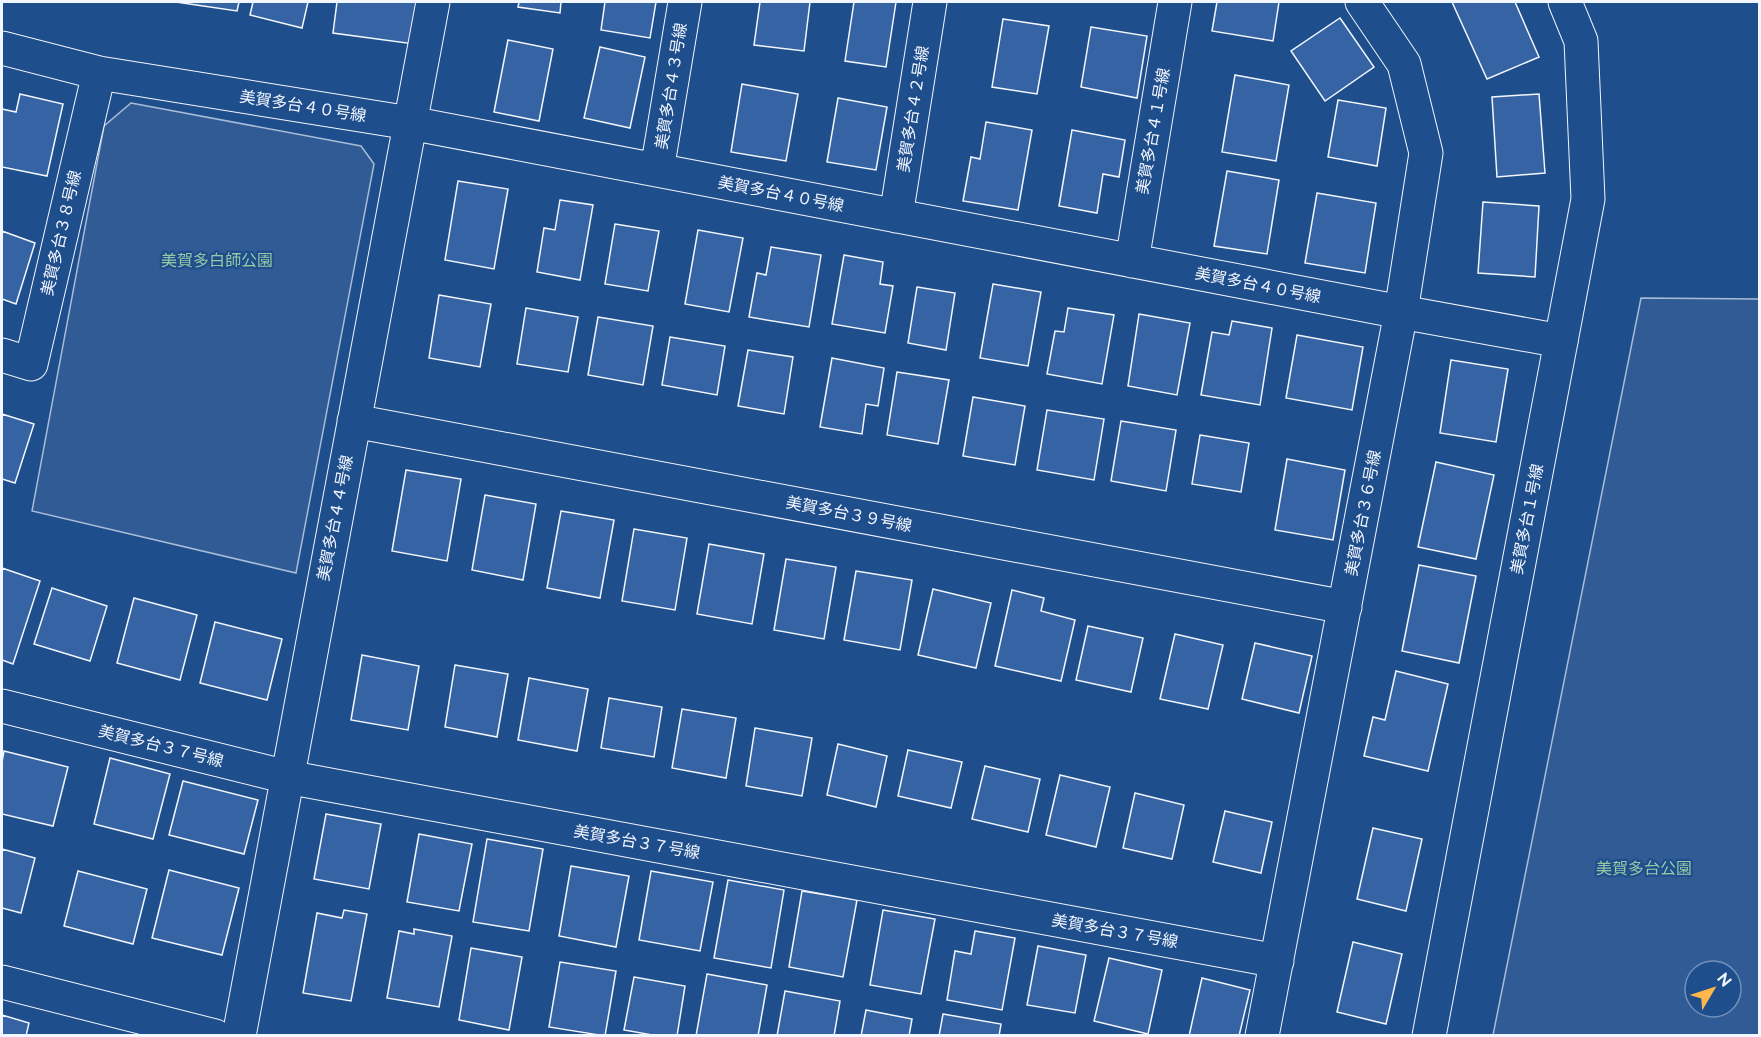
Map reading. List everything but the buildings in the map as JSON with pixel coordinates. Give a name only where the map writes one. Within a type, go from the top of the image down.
[{"type":"street","name":"美賀多台４４号線","points":[[239,1035],[433,2]]},
{"type":"street","name":"美賀多台４３号線","points":[[657,170],[685,2]]},
{"type":"street","name":"美賀多台４２号線","points":[[896,216],[930,2]]},
{"type":"street","name":"美賀多台４１号線","points":[[1132,261],[1175,2]]},
{"type":"street","name":"美賀多台３６号線","points":[[1262,1035],[1401,312],[1426,153],[1404,64],[1362,2]]},
{"type":"street","name":"美賀多台１号線","points":[[1429,1035],[1588,199],[1581,41],[1565,2]]},
{"type":"street","name":"美賀多台４０号線","points":[[2,48],[99,73],[410,123],[1561,341]]},
{"type":"street","name":"美賀多台３８号線","points":[[2,355],[31,364],[99,73]]},
{"type":"street","name":"美賀多台３９号線","points":[[354,421],[1345,607]]},
{"type":"street","name":"美賀多台３７号線","points":[[2,706],[287,777],[1277,961]]},
{"type":"street","points":[[2,982],[215,1035]]},
{"type":"green space","name":"美賀多白師公園","points":[[131,103],[361,146],[374,164],[296,573],[32,511],[104,126]]},
{"type":"green space","name":"美賀多台公園","points":[[1641,298],[1759,299],[1759,1035],[1493,1035]]}]
